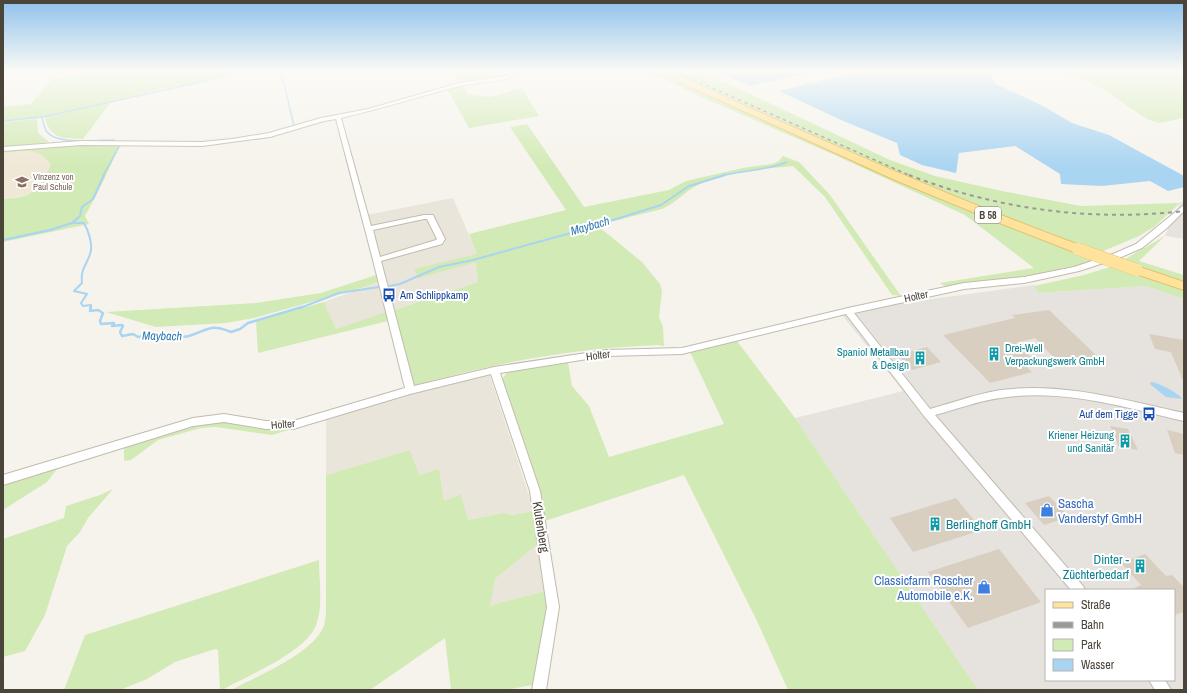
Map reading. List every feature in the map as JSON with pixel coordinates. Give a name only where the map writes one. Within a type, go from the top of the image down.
[{"type":"main road","name":"B 58","points":[[732,103],[899,178],[1001,220],[1184,286]]},
{"type":"street","points":[[3,149],[36,145],[81,143],[220,143],[270,135],[314,121],[338,117],[389,103]]},
{"type":"street","points":[[338,117],[377,260],[410,390]]},
{"type":"street","name":"Holter","points":[[3,480],[193,422],[224,418],[269,427],[293,425],[410,390],[494,370],[606,353],[682,351],[848,311],[964,286],[1051,275],[1097,263],[1139,246],[1164,226],[1184,207]]},
{"type":"street","points":[[368,229],[430,217],[441,239],[439,242],[377,260]]},
{"type":"street","points":[[848,311],[928,413],[1078,589]]},
{"type":"street","name":"Klutenberg","points":[[494,370],[536,491],[553,607],[538,690]]},
{"type":"street","points":[[928,413],[1000,394],[1048,391],[1094,397],[1184,417]]},
{"type":"street","points":[[1157,681],[1164,690]]},
{"type":"shaded area","name":"VInzenz von Paul Schule","points":[[36,150],[45,157],[51,165],[48,173],[34,190],[25,196],[3,199],[3,153]]},
{"type":"shaded area","points":[[453,198],[477,254],[478,282],[336,329],[324,302],[378,282],[362,216]]},
{"type":"shaded area","points":[[1184,201],[1184,239],[1165,236],[1180,203]]},
{"type":"shaded area","name":"Auf dem Tigge","points":[[1034,285],[1039,293],[1146,286],[1184,299],[1184,690],[978,690],[795,418],[903,391],[842,315],[888,305]]},
{"type":"shaded area","points":[[489,373],[534,511],[512,515],[503,513],[468,520],[461,494],[444,501],[439,469],[419,476],[410,450],[326,475],[326,419],[410,394]]},
{"type":"shaded area","points":[[539,543],[546,591],[495,604],[489,608],[495,579]]},
{"type":"green space","points":[[101,103],[42,117],[3,121],[3,106],[8,105],[7,107],[31,104]]},
{"type":"green space","points":[[110,103],[83,139],[64,138],[54,134],[47,125],[45,117]]},
{"type":"green space","points":[[455,103],[531,103],[539,116],[469,128]]},
{"type":"green space","points":[[716,103],[770,103],[890,160],[935,176],[1002,191],[1081,206],[1180,203],[1154,227],[1139,236],[1089,257],[1097,260],[1041,274],[946,287],[940,283],[1034,268],[965,215],[837,156]]},
{"type":"green space","points":[[1124,103],[1184,103],[1184,118],[1159,123],[1147,119]]},
{"type":"green space","points":[[37,119],[38,133],[49,142],[3,148],[3,122]]},
{"type":"green space","points":[[527,124],[584,207],[669,190],[686,181],[743,168],[772,164],[779,161],[783,156],[799,162],[830,195],[901,296],[892,295],[825,197],[793,166],[745,171],[709,180],[698,185],[672,204],[662,209],[606,223],[602,220],[596,222],[601,226],[599,227],[642,262],[660,284],[662,291],[659,317],[663,327],[664,346],[658,345],[595,349],[564,353],[474,370],[413,386],[394,310],[478,282],[476,262],[419,278],[414,269],[477,254],[469,234],[566,210],[510,127]]},
{"type":"green space","points":[[90,144],[120,145],[85,216],[89,224],[3,242],[3,199],[22,197],[29,194],[41,183],[51,165],[46,159],[36,152],[24,151],[3,153],[3,150]]},
{"type":"green space","points":[[1165,236],[1139,261],[1184,275],[1184,299],[1146,286],[1039,293],[1034,286],[1084,275],[1113,266]]},
{"type":"green space","points":[[376,275],[378,282],[361,288],[254,318],[226,323],[156,327],[106,312],[256,303],[321,293]]},
{"type":"green space","points":[[324,302],[336,329],[386,312],[388,321],[258,353],[256,321]]},
{"type":"green space","points":[[737,341],[795,418],[978,690],[788,690],[758,623],[684,475],[545,521],[502,379],[506,374],[512,370],[568,362],[572,386],[589,406],[609,457],[724,424],[690,352]]},
{"type":"green space","points":[[221,420],[252,427],[271,429],[302,426],[272,435],[216,427],[201,428],[158,440],[131,460],[124,461],[124,446],[198,423]]},
{"type":"green space","points":[[410,450],[419,475],[439,469],[444,501],[461,494],[468,520],[503,513],[512,515],[534,511],[539,543],[495,579],[490,607],[495,604],[546,591],[547,610],[533,685],[505,690],[451,690],[445,638],[370,690],[231,690],[295,656],[316,638],[323,628],[326,613],[326,475]]},
{"type":"green space","points":[[60,465],[47,482],[3,510],[3,483]]},
{"type":"green space","points":[[113,489],[88,518],[80,532],[67,546],[45,615],[25,651],[3,657],[3,539],[64,518],[66,506],[100,495]]},
{"type":"green space","points":[[319,560],[320,607],[317,622],[312,633],[303,643],[291,652],[262,670],[220,690],[218,650],[215,649],[175,662],[147,679],[120,690],[64,690],[85,635]]},
{"type":"water","points":[[805,103],[1037,103],[1072,123],[1109,135],[1184,176],[1184,187],[1168,191],[1150,181],[1102,186],[1061,184],[1060,174],[1015,146],[959,153],[956,173],[922,165],[900,155],[897,143]]},
{"type":"water","points":[[1151,382],[1168,388],[1182,399],[1166,397],[1150,384]]},
{"type":"building","points":[[1049,310],[1097,356],[1058,362],[1035,338],[1016,343],[1039,365],[1027,367],[1032,372],[990,383],[943,335],[1015,318],[1012,315]]},
{"type":"building","points":[[1149,334],[1184,340],[1184,383],[1171,352],[1155,349]]},
{"type":"building","name":"Spaniol Metallbau & Design","points":[[927,347],[941,362],[912,370],[898,355]]},
{"type":"building","name":"Kriener Heizung und Sanitär","points":[[1110,426],[1128,429],[1138,450],[1119,447]]},
{"type":"building","points":[[1167,430],[1184,434],[1184,455],[1175,453]]},
{"type":"building","name":"Sascha Vanderstyf GmbH","points":[[1049,496],[1069,517],[1044,525],[1025,503]]},
{"type":"building","name":"Berlinghoff GmbH","points":[[956,498],[982,530],[913,552],[890,518]]},
{"type":"building","name":"Classicfarm Roscher Automobile e.K.","points":[[999,549],[1041,602],[968,628],[928,572]]},
{"type":"building","points":[[1145,554],[1166,576],[1172,575],[1184,587],[1184,612],[1175,615],[1175,589],[1133,589],[1141,585],[1121,563]]},
{"type":"waterway","points":[[42,117],[104,103]]},
{"type":"waterway","points":[[289,103],[294,126]]},
{"type":"waterway","name":"Maybach","points":[[3,121],[42,117]]},
{"type":"waterway","name":"Maybach","points":[[42,117],[44,127],[47,132],[60,139],[79,141],[114,140]]},
{"type":"waterway","name":"Maybach","points":[[103,176],[120,145]]},
{"type":"waterway","name":"Maybach","points":[[723,176],[763,169],[787,162]]},
{"type":"waterway","name":"Maybach","points":[[72,223],[80,216],[82,207],[93,199],[104,175]]},
{"type":"waterway","name":"Maybach","points":[[389,286],[400,284],[439,267],[473,260],[578,231],[661,205],[689,186],[723,176]]},
{"type":"waterway","points":[[3,240],[50,230],[72,223]]},
{"type":"waterway","name":"Maybach","points":[[72,223],[84,223],[90,240],[91,250],[83,269],[82,283],[74,291],[87,294],[81,303],[83,306],[91,305],[90,308]]},
{"type":"waterway","name":"Maybach","points":[[300,308],[339,293],[379,287]]},
{"type":"waterway","name":"Maybach","points":[[91,307],[90,311],[98,310],[103,313],[100,321],[101,324],[114,323],[112,326],[122,325],[123,326],[120,332],[122,336],[133,334],[138,337],[159,333],[164,337],[183,337],[209,328],[224,329],[231,332],[240,329],[248,323],[302,307]]},
{"type":"railway","points":[[747,103],[911,176]]},
{"type":"railway","points":[[909,175],[976,197],[1044,210],[1114,215],[1184,211]]},
{"type":"place","name":"VInzenz von Paul Schule","points":[[22,182]]},
{"type":"place","name":"Am Schlippkamp","points":[[389,295]]},
{"type":"place","name":"Drei-Well Verpackungswerk GmbH","points":[[994,354]]},
{"type":"place","name":"Spaniol Metallbau & Design","points":[[920,358]]},
{"type":"place","name":"Auf dem Tigge","points":[[1149,414]]},
{"type":"place","name":"Kriener Heizung und Sanitär","points":[[1125,441]]},
{"type":"place","name":"Sascha Vanderstyf GmbH","points":[[1047,510]]},
{"type":"place","name":"Berlinghoff GmbH","points":[[935,524]]},
{"type":"place","name":"Dinter - Züchterbedarf","points":[[1140,566]]},
{"type":"place","name":"Classicfarm Roscher Automobile e.K.","points":[[984,587]]}]
